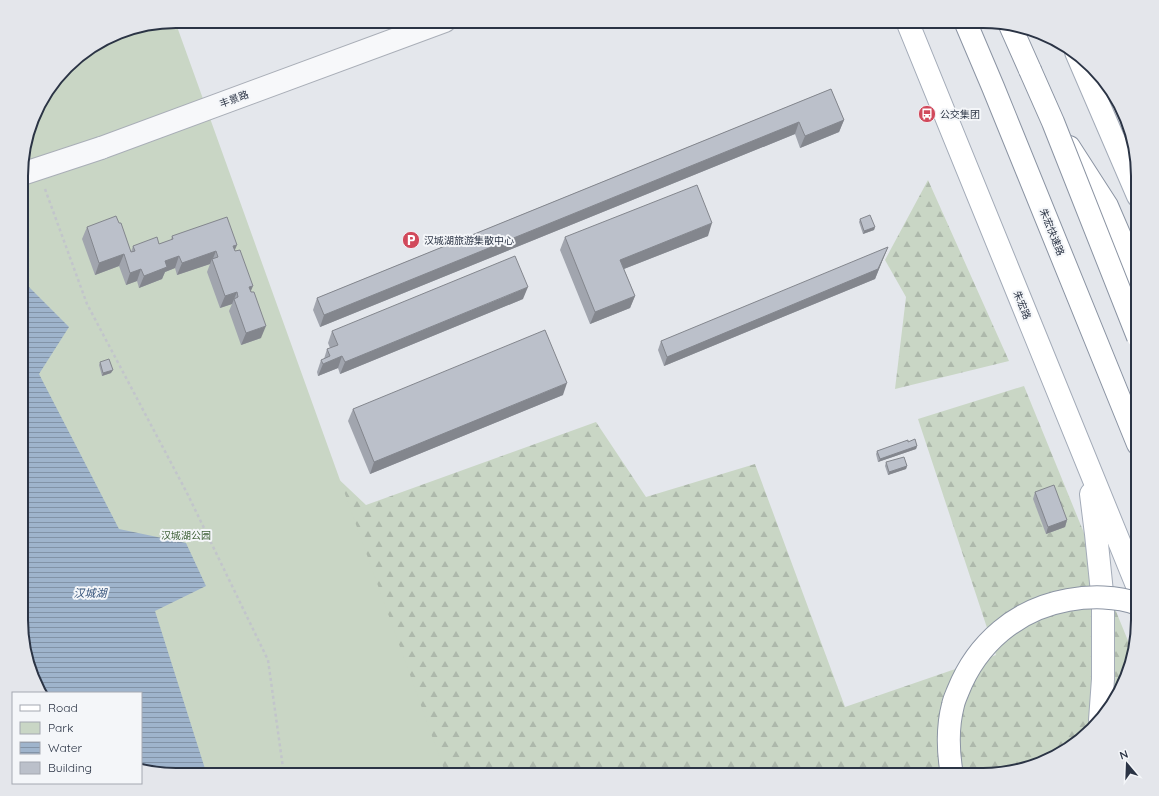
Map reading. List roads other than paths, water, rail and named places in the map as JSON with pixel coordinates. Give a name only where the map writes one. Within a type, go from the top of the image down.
[{"type":"main road","name":"朱宏路","points":[[910,28],[1131,571]]},
{"type":"main road","name":"朱宏快速路","points":[[968,28],[1131,427]]},
{"type":"main road","points":[[1013,31],[1053,122],[1131,319]]},
{"type":"main road","points":[[1082,66],[1131,180]]},
{"type":"main road","points":[[1053,122],[1107,206],[1131,262]]},
{"type":"main road","points":[[1085,460],[1096,534],[1103,602],[1103,679],[1101,709]]},
{"type":"main road","points":[[951,768],[948,755],[953,705],[962,682],[974,659],[990,641],[1010,624],[1032,611],[1055,602],[1081,598],[1106,598],[1131,601]]},
{"type":"street","name":"丰景路","points":[[28,172],[101,148],[426,28]]},
{"type":"water","name":"汉城湖","points":[[28,286],[69,327],[39,374],[119,529],[186,543],[206,586],[155,611],[205,768],[166,768],[142,764],[142,692],[47,692],[39,677],[33,658],[28,630]]},
{"type":"place","name":"公交集团","points":[[927,114]]},
{"type":"place","name":"汉城湖旅游集散中心","points":[[411,240]]},
{"type":"park label","name":"汉城湖公园","points":[[186,535]]}]
